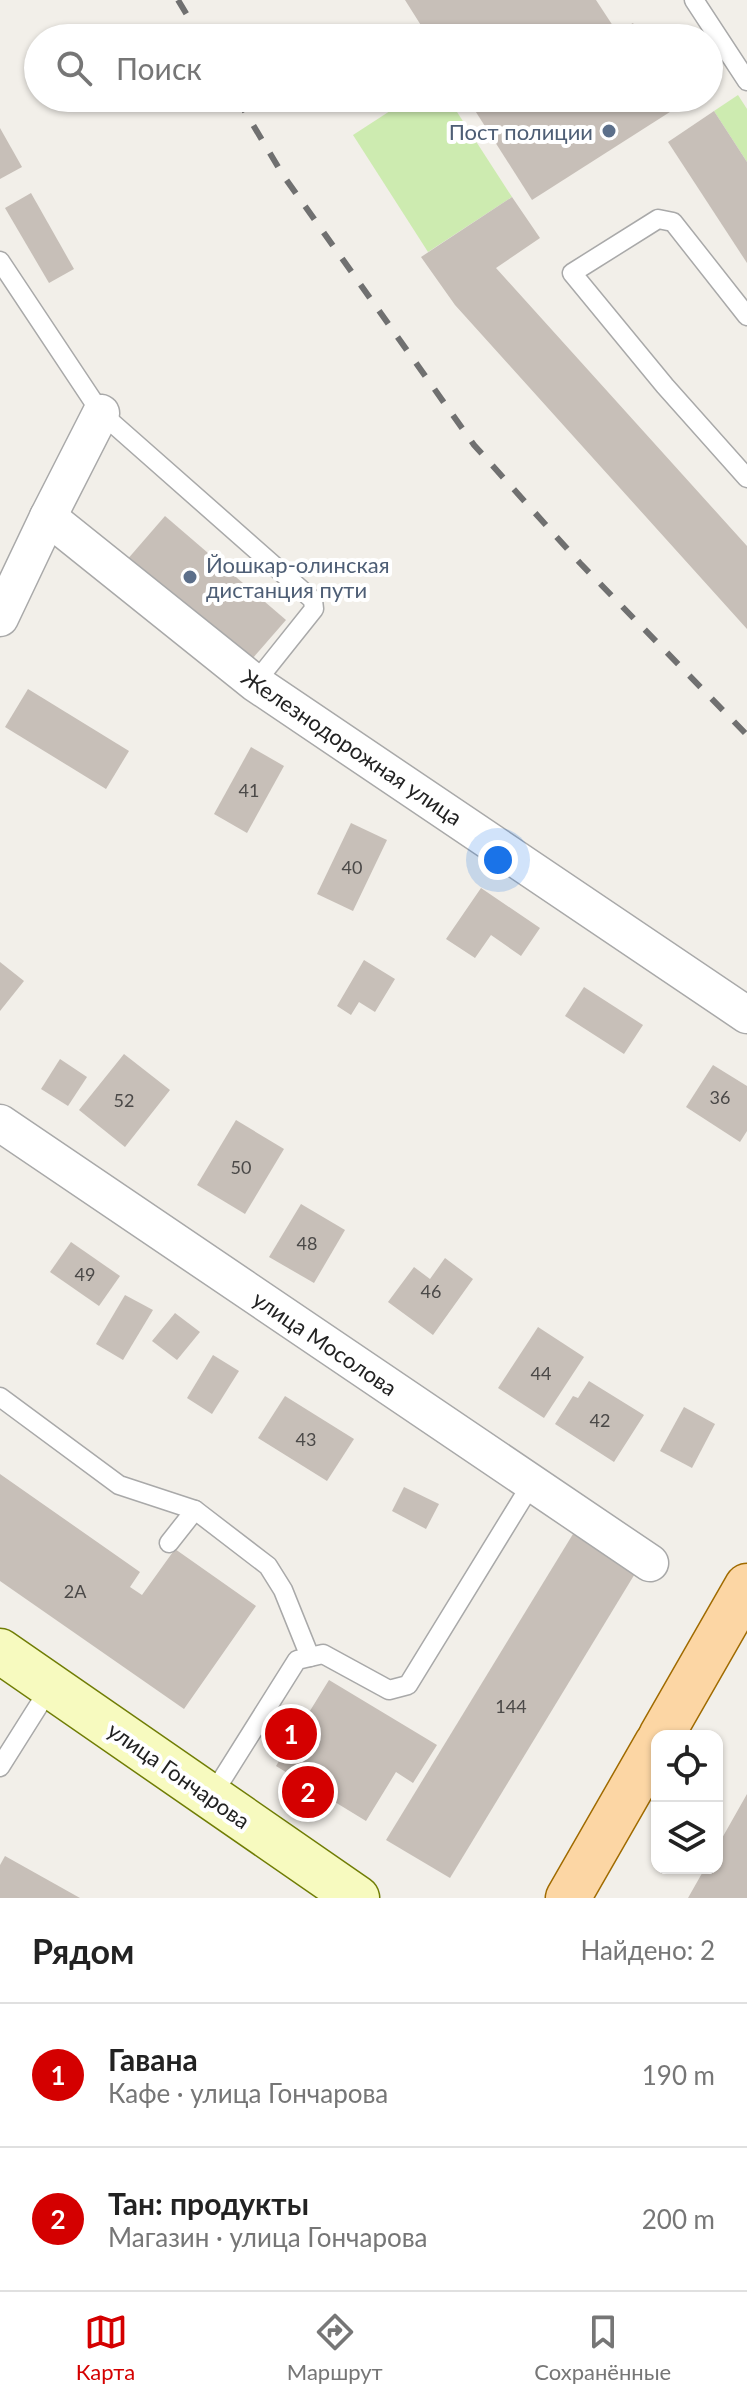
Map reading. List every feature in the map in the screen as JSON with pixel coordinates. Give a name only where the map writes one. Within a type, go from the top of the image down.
[{"type":"main road","points":[[664,1730],[747,1586]]},
{"type":"main road","points":[[568,1898],[651,1753]]},
{"type":"street","points":[[0,618],[101,413]]},
{"type":"street","name":"Железнодорожная улица","points":[[48,517],[255,683],[747,1015]]},
{"type":"street","name":"улица Мосолова","points":[[0,1123],[650,1563]]},
{"type":"street","name":"улица Гончарова","points":[[0,1651],[357,1898]]},
{"type":"lane","points":[[694,0],[710,24]]},
{"type":"lane","points":[[723,44],[747,81]]},
{"type":"lane","points":[[747,316],[673,222],[658,219],[572,273],[665,386],[747,478]]},
{"type":"lane","points":[[0,261],[101,413],[313,600],[314,609],[255,683]]},
{"type":"lane","points":[[0,1397],[119,1485],[195,1510],[268,1566],[283,1590],[310,1657]]},
{"type":"lane","points":[[211,1797],[297,1660],[323,1654],[389,1690],[408,1685],[532,1483]]},
{"type":"lane","points":[[169,1543],[195,1510]]},
{"type":"lane","points":[[0,1767],[51,1686]]},
{"type":"green space","points":[[738,95],[747,109],[747,162],[715,112],[723,112],[723,105]]},
{"type":"green space","points":[[388,112],[457,112],[512,197],[428,252],[353,135]]},
{"type":"building","points":[[405,0],[596,0],[612,24],[420,24]]},
{"type":"building","points":[[476,112],[670,112],[532,200]]},
{"type":"building","points":[[715,112],[747,162],[747,263],[668,142]]},
{"type":"building","points":[[0,128],[22,167],[0,179]]},
{"type":"building","points":[[31,193],[74,269],[49,283],[5,208]]},
{"type":"building","points":[[512,197],[540,238],[496,268],[747,546],[747,629],[455,305],[421,257]]},
{"type":"building","name":"Йошкар-олинская дистанция пути","points":[[165,516],[286,620],[246,666],[126,561]]},
{"type":"building","points":[[28,689],[129,751],[106,789],[5,727]]},
{"type":"building","points":[[251,747],[284,766],[247,833],[214,814]]},
{"type":"building","points":[[351,823],[387,840],[353,911],[317,894]]},
{"type":"building","points":[[481,888],[540,928],[521,956],[491,935],[475,958],[446,939]]},
{"type":"building","points":[[364,960],[395,979],[375,1012],[359,1002],[351,1015],[337,1006]]},
{"type":"building","points":[[0,962],[24,981],[0,1011]]},
{"type":"building","points":[[584,987],[643,1025],[624,1054],[565,1016]]},
{"type":"building","points":[[124,1054],[170,1090],[125,1147],[79,1110]]},
{"type":"building","points":[[60,1059],[87,1077],[68,1106],[41,1089]]},
{"type":"building","points":[[713,1065],[747,1086],[747,1131],[740,1142],[686,1107]]},
{"type":"building","points":[[236,1120],[284,1149],[245,1214],[197,1185]]},
{"type":"building","points":[[301,1204],[345,1230],[314,1283],[269,1257]]},
{"type":"building","points":[[71,1242],[120,1276],[99,1306],[50,1272]]},
{"type":"building","points":[[445,1258],[473,1279],[433,1335],[388,1302],[414,1267],[430,1279]]},
{"type":"building","points":[[125,1295],[153,1310],[123,1360],[96,1344]]},
{"type":"building","points":[[175,1313],[200,1332],[177,1360],[152,1341]]},
{"type":"building","points":[[538,1327],[584,1357],[544,1418],[498,1388]]},
{"type":"building","points":[[213,1355],[239,1371],[212,1414],[187,1398]]},
{"type":"building","points":[[589,1381],[644,1415],[614,1462],[555,1424],[573,1396],[578,1398]]},
{"type":"building","points":[[285,1396],[354,1439],[327,1481],[258,1438]]},
{"type":"building","points":[[684,1407],[715,1424],[692,1468],[660,1451]]},
{"type":"building","points":[[0,1474],[140,1572],[130,1587],[142,1595],[175,1549],[256,1606],[184,1709],[0,1581]]},
{"type":"building","points":[[404,1487],[439,1504],[426,1529],[392,1511]]},
{"type":"building","points":[[573,1534],[636,1572],[450,1878],[386,1840]]},
{"type":"building","points":[[329,1680],[437,1745],[413,1783],[396,1772],[366,1821],[276,1766]]},
{"type":"building","points":[[747,1794],[747,1898],[688,1898],[702,1874],[723,1874],[723,1836]]},
{"type":"building","points":[[5,1856],[80,1898],[0,1898],[0,1865]]},
{"type":"railway","points":[[178,0],[193,24]]},
{"type":"railway","points":[[245,112],[283,175],[474,445],[580,563],[747,735]]},
{"type":"place","name":"Пост полиции","points":[[609,131]]},
{"type":"place","name":"Йошкар-олинская дистанция пути","points":[[190,577]]},
{"type":"place","name":"Гавана","points":[[291,1734]]},
{"type":"place","name":"Тан: продукты","points":[[308,1792]]}]
